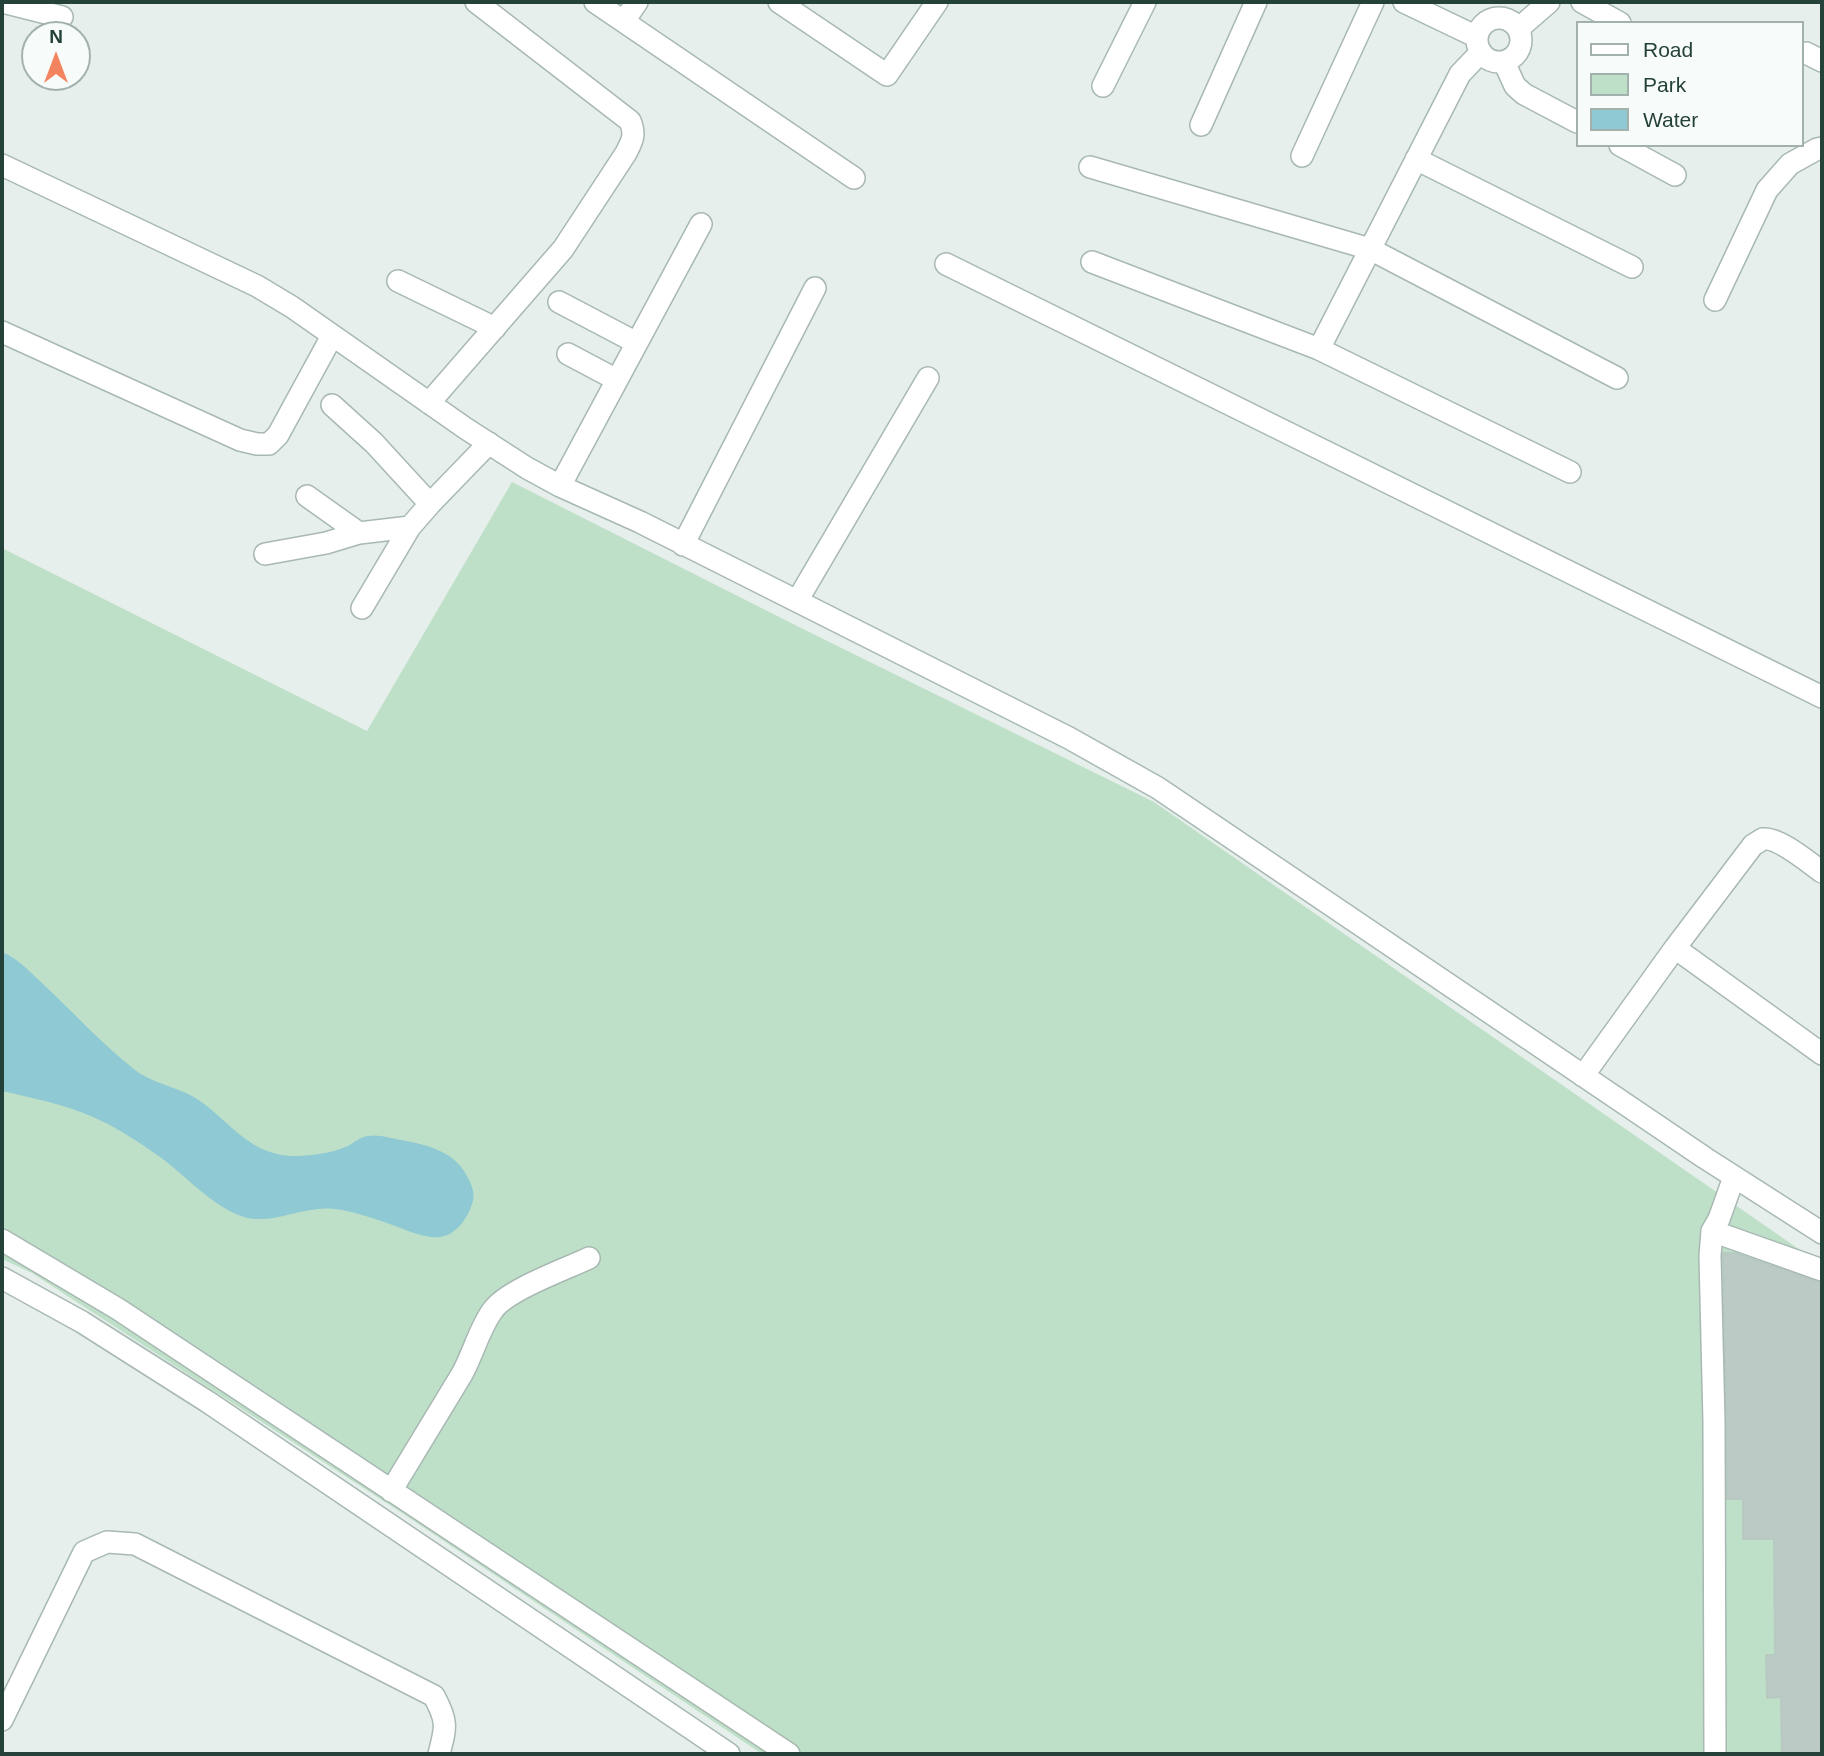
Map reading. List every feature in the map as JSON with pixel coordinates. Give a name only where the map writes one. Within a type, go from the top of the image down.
[{"type":"street","points":[[2,2],[62,17]]},
{"type":"street","points":[[429,403],[563,249],[626,153],[634,131],[630,121],[477,2]]},
{"type":"street","points":[[596,2],[854,178]]},
{"type":"street","points":[[624,21],[637,2]]},
{"type":"street","points":[[779,2],[887,75],[937,2]]},
{"type":"street","points":[[1103,86],[1144,2]]},
{"type":"street","points":[[1200,125],[1256,2]]},
{"type":"street","points":[[1302,156],[1373,2]]},
{"type":"street","points":[[1319,349],[1460,74],[1479,45],[1482,27],[1490,20],[1500,18],[1510,21],[1522,38],[1520,49],[1513,58],[1504,62],[1493,62],[1484,56],[1479,45],[1404,2]]},
{"type":"street","points":[[1518,29],[1549,2]]},
{"type":"street","points":[[1582,2],[1616,21]]},
{"type":"street","points":[[1504,62],[1515,86],[1524,94],[1576,121]]},
{"type":"street","points":[[1624,147],[1675,175]]},
{"type":"street","points":[[1715,300],[1767,190],[1790,164],[1822,148]]},
{"type":"street","points":[[1416,159],[1632,267]]},
{"type":"street","points":[[2,166],[257,286],[292,307],[489,443],[560,486],[640,523],[1069,738],[1158,788],[1583,1076],[1822,1233]]},
{"type":"street","points":[[1090,167],[1370,249],[1616,378]]},
{"type":"street","points":[[560,486],[701,224]]},
{"type":"street","points":[[1092,262],[1319,349],[1570,472]]},
{"type":"street","points":[[946,264],[1822,697]]},
{"type":"street","points":[[398,281],[495,328]]},
{"type":"street","points":[[683,545],[815,288]]},
{"type":"street","points":[[559,302],[637,343]]},
{"type":"street","points":[[2,332],[240,440],[257,443],[269,443],[278,435],[332,336]]},
{"type":"street","points":[[568,354],[617,380]]},
{"type":"street","points":[[797,601],[928,378]]},
{"type":"street","points":[[332,405],[374,443],[429,504]]},
{"type":"street","points":[[362,608],[410,527],[489,443]]},
{"type":"street","points":[[307,496],[359,533]]},
{"type":"street","points":[[265,554],[359,533],[410,527]]},
{"type":"street","points":[[1583,1076],[1675,947],[1753,845],[1762,839],[1781,843],[1822,872]]},
{"type":"street","points":[[1675,947],[1822,1054]]},
{"type":"street","points":[[1715,1754],[1714,1422],[1710,1256],[1712,1231],[1734,1177]]},
{"type":"street","points":[[1712,1231],[1822,1270]]},
{"type":"street","points":[[2,1240],[118,1309],[789,1754]]},
{"type":"street","points":[[391,1491],[462,1374],[494,1307],[523,1287],[589,1258]]},
{"type":"street","points":[[2,1278],[82,1322],[208,1402],[729,1754]]},
{"type":"street","points":[[2,1720],[84,1552],[107,1542],[135,1544],[434,1696],[443,1712],[446,1729],[439,1754]]},
{"type":"green space","points":[[512,482],[1154,802],[1822,1263],[1822,1754],[762,1754],[402,1513],[32,1273],[2,1259],[2,548],[367,731]]},
{"type":"water","points":[[2,952],[25,967],[135,1070],[193,1096],[245,1138],[265,1150],[294,1156],[313,1155],[341,1149],[362,1137],[376,1136],[422,1144],[450,1156],[464,1170],[471,1184],[473,1200],[466,1217],[460,1226],[441,1237],[419,1235],[358,1214],[334,1209],[252,1219],[219,1205],[160,1157],[110,1125],[71,1108],[2,1091]]},
{"type":"building","points":[[1723,1253],[1734,1253],[1822,1283],[1822,1754],[1782,1754],[1781,1697],[1767,1698],[1766,1655],[1775,1655],[1774,1539],[1743,1539],[1743,1499],[1727,1499]]}]
